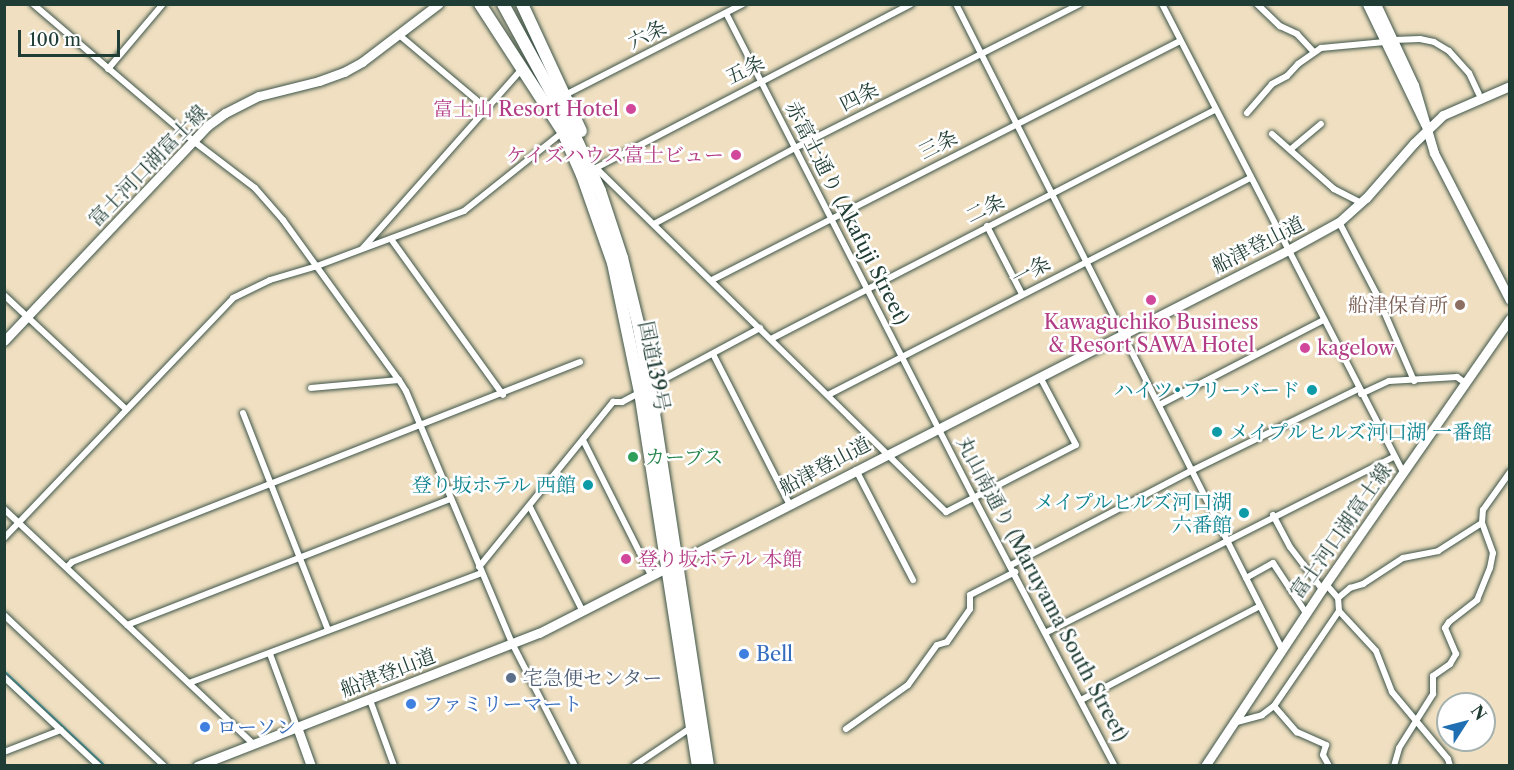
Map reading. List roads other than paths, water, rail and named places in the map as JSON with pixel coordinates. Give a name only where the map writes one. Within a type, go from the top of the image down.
[{"type":"highway","name":"国道139号","points":[[480,4],[523,67],[563,132],[582,175],[612,263],[645,390]]},
{"type":"highway","name":"国道139号","points":[[503,4],[573,132],[600,191],[622,258],[638,323],[645,390],[672,567],[698,765]]},
{"type":"highway","points":[[522,4],[596,168],[600,191]]},
{"type":"highway","name":"国道139号","points":[[672,567],[708,765]]},
{"type":"street","points":[[33,4],[192,140],[255,188],[283,220],[399,380],[421,426],[513,645],[575,765]]},
{"type":"street","points":[[108,69],[163,4]]},
{"type":"street","name":"富士河口湖富士線","points":[[4,341],[207,126],[241,103],[277,90],[319,81],[344,72],[438,4]]},
{"type":"street","points":[[529,4],[534,30]]},
{"type":"street","name":"六条","points":[[565,95],[743,4]]},
{"type":"street","name":"五条","points":[[596,168],[910,4]]},
{"type":"street","points":[[956,4],[1015,125],[1193,470],[1282,649]]},
{"type":"street","name":"四条","points":[[654,224],[795,148],[1080,4]]},
{"type":"street","points":[[1162,4],[1359,392],[1403,472]]},
{"type":"street","points":[[1257,4],[1280,26],[1297,34],[1314,52]]},
{"type":"street","points":[[1367,4],[1390,41]]},
{"type":"street","points":[[1376,4],[1417,112],[1427,129],[1434,153],[1509,300]]},
{"type":"street","name":"赤富士通り (Akafuji Street)","points":[[726,13],[939,429]]},
{"type":"street","points":[[398,34],[486,108]]},
{"type":"street","points":[[1247,113],[1272,84],[1287,76],[1314,52],[1327,47],[1390,41],[1420,39],[1434,42],[1449,51],[1464,66],[1479,94]]},
{"type":"street","name":"三条","points":[[712,280],[1180,40]]},
{"type":"street","points":[[363,248],[523,67]]},
{"type":"street","name":"船津登山道","points":[[197,765],[513,645],[651,575],[672,567],[887,454],[1288,250],[1339,222],[1361,203],[1427,129],[1443,115],[1509,86]]},
{"type":"street","name":"二条","points":[[771,339],[1215,110]]},
{"type":"street","points":[[1291,149],[1321,124]]},
{"type":"street","points":[[4,538],[233,298],[270,280],[317,266],[464,211],[563,132]]},
{"type":"street","points":[[1272,134],[1334,189],[1361,203]]},
{"type":"street","points":[[596,168],[946,512],[1076,445],[1040,377]]},
{"type":"street","name":"一条","points":[[828,394],[1250,178]]},
{"type":"street","points":[[1339,222],[1376,293],[1414,381]]},
{"type":"street","points":[[987,226],[1022,294]]},
{"type":"street","points":[[391,239],[503,395]]},
{"type":"street","points":[[4,295],[126,409]]},
{"type":"street","name":"富士河口湖富士線","points":[[1205,765],[1306,613],[1509,319]]},
{"type":"street","points":[[1159,405],[1324,320]]},
{"type":"street","points":[[189,683],[270,654],[481,570],[613,402],[622,402],[760,328]]},
{"type":"street","points":[[714,354],[790,505]]},
{"type":"street","points":[[67,567],[72,562],[503,395],[580,362]]},
{"type":"street","points":[[1011,565],[1193,470],[1359,392],[1389,381],[1457,377],[1464,382]]},
{"type":"street","points":[[310,388],[399,380]]},
{"type":"street","points":[[243,413],[328,630]]},
{"type":"street","name":"丸山南通り (Maruyama South Street)","points":[[939,429],[1115,765]]},
{"type":"street","points":[[583,440],[651,575]]},
{"type":"street","points":[[1047,632],[1273,515],[1393,457]]},
{"type":"street","points":[[856,470],[913,580]]},
{"type":"street","points":[[1394,765],[1399,747],[1433,694],[1433,675],[1450,664],[1456,654],[1445,628],[1449,622],[1477,600],[1490,568],[1493,553],[1482,523],[1483,510],[1509,472]]},
{"type":"street","points":[[127,625],[450,499]]},
{"type":"street","points":[[530,507],[582,610]]},
{"type":"street","points":[[4,509],[253,744]]},
{"type":"street","points":[[1273,515],[1290,547],[1324,587],[1338,598],[1339,611],[1376,651],[1392,692],[1416,723],[1449,759],[1450,765]]},
{"type":"street","points":[[1338,598],[1350,588],[1363,584],[1403,558],[1438,551],[1482,523]]},
{"type":"street","points":[[1246,578],[1273,563],[1306,613]]},
{"type":"street","points":[[846,729],[908,686],[938,645],[947,642],[970,609],[970,595],[1015,573]]},
{"type":"street","points":[[1081,700],[1260,606]]},
{"type":"street","points":[[1233,723],[1262,715],[1274,706],[1339,611]]},
{"type":"street","points":[[4,615],[164,765]]},
{"type":"street","points":[[270,654],[311,765]]},
{"type":"street","points":[[4,677],[99,765]]},
{"type":"street","points":[[370,700],[394,765]]},
{"type":"street","points":[[1274,706],[1297,732],[1326,746],[1323,755],[1329,765]]},
{"type":"street","points":[[634,765],[692,727]]},
{"type":"street","points":[[4,752],[62,730]]},
{"type":"waterway","points":[[4,671],[105,766]]},
{"type":"place","name":"富士山 Resort Hotel","points":[[631,109]]},
{"type":"place","name":"ケイズハウス富士ビュー","points":[[736,155]]},
{"type":"place","name":"Kawaguchiko Business & Resort SAWA Hotel","points":[[1151,300]]},
{"type":"place","name":"船津保育所","points":[[1460,305]]},
{"type":"place","name":"kagelow","points":[[1305,348]]},
{"type":"place","name":"ハイツ•フリーバード","points":[[1312,390]]},
{"type":"place","name":"メイプルヒルズ河口湖 一番館","points":[[1217,432]]},
{"type":"place","name":"カーブス","points":[[633,457]]},
{"type":"place","name":"登り坂ホテル 西館","points":[[588,485]]},
{"type":"place","name":"メイプルヒルズ河口湖 六番館","points":[[1244,513]]},
{"type":"place","name":"登り坂ホテル 本館","points":[[626,559]]},
{"type":"place","name":"Bell","points":[[744,654]]},
{"type":"place","name":"宅急便センター","points":[[511,678]]},
{"type":"place","name":"ファミリーマート","points":[[411,704]]},
{"type":"place","name":"ローソン","points":[[205,727]]}]
